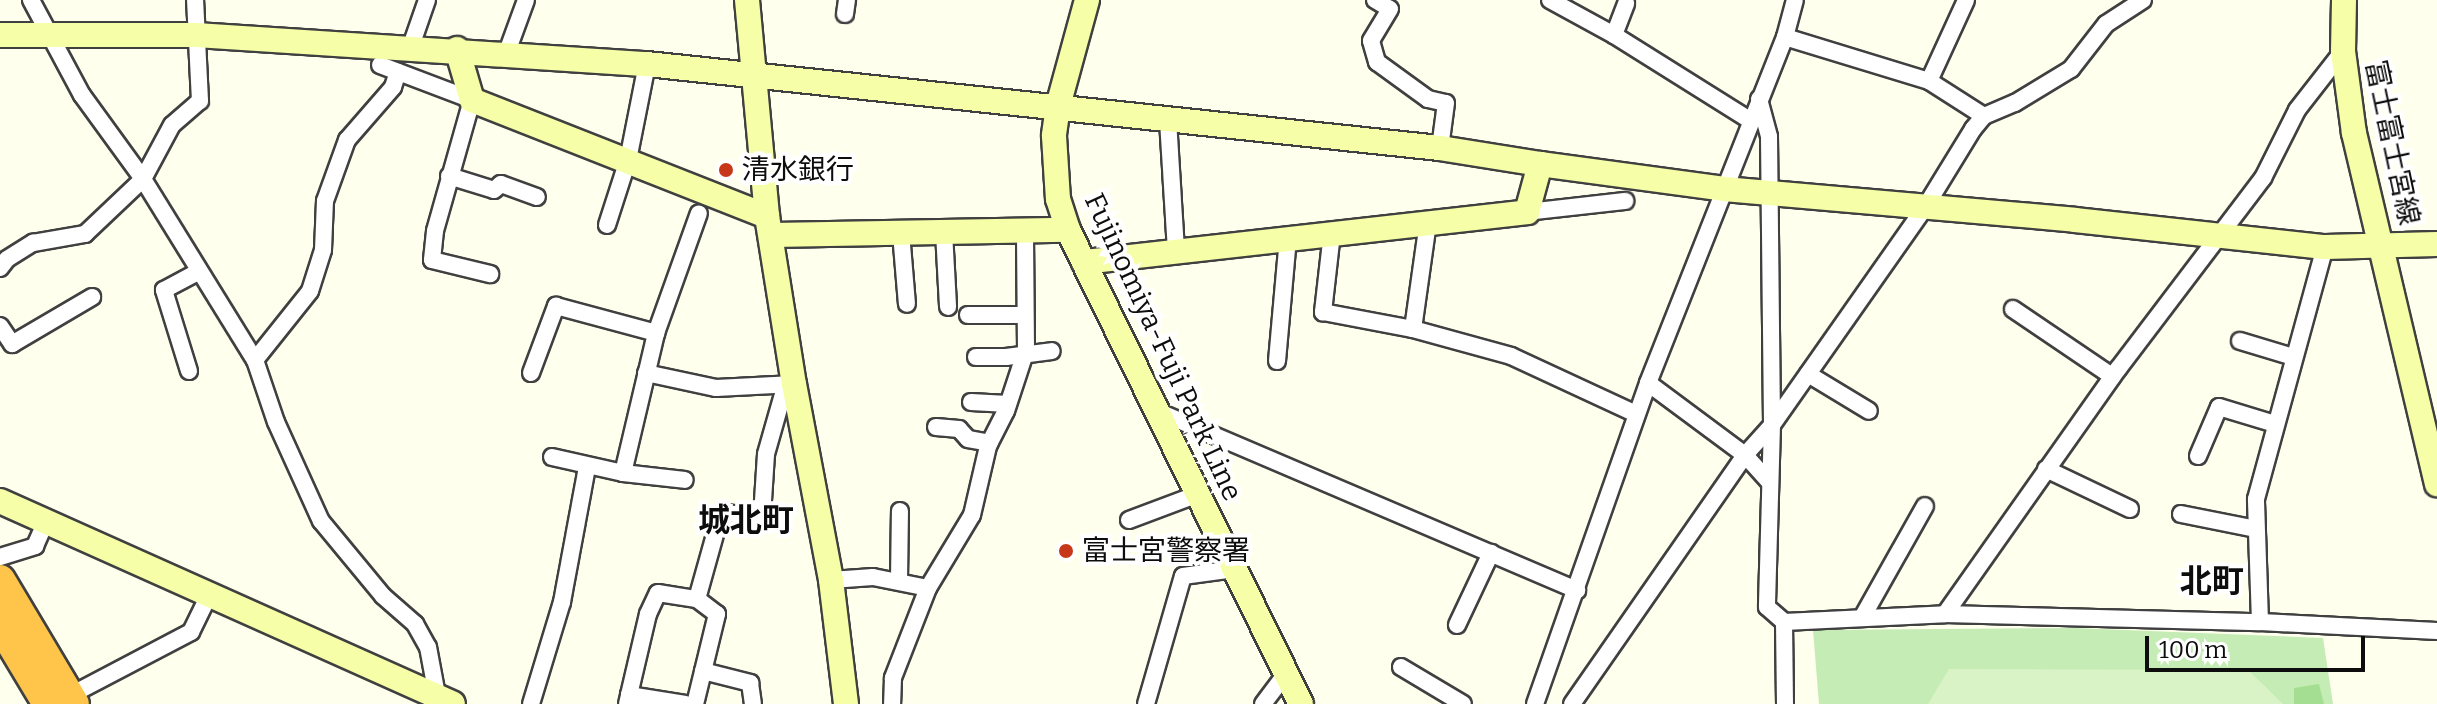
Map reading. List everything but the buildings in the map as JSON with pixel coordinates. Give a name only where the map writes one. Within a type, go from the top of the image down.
[{"type":"highway","points":[[0,580],[64,701]]},
{"type":"highway","points":[[0,624],[64,701]]},
{"type":"street","points":[[31,0],[47,35],[82,95],[143,179],[255,360],[276,422],[321,521],[383,596],[415,624],[434,665],[445,700]]},
{"type":"street","points":[[0,268],[7,259],[33,243],[85,234],[143,179],[172,125],[200,101],[195,0]]},
{"type":"street","points":[[411,46],[427,0]]},
{"type":"street","points":[[507,52],[526,0]]},
{"type":"street","points":[[747,0],[769,226],[790,384],[831,580],[849,703]]},
{"type":"street","name":"Fujinomiya-Fuji Park Line","points":[[1087,0],[1058,106],[1054,164],[1058,199],[1068,230],[1301,704]]},
{"type":"street","points":[[1375,0],[1390,9],[1371,41],[1377,62],[1428,99],[1446,103],[1440,148]]},
{"type":"street","points":[[1550,0],[1614,35],[1751,121]]},
{"type":"street","points":[[1535,704],[1636,414],[1785,37],[1795,0]]},
{"type":"street","points":[[1929,81],[1966,0]]},
{"type":"street","points":[[1572,704],[1745,455],[1772,425],[1924,209],[1984,116],[2015,103],[2071,69],[2106,24],[2143,0]]},
{"type":"street","name":"富士富士宮線","points":[[2344,0],[2343,51],[2354,133],[2433,446],[2437,484]]},
{"type":"street","points":[[1614,35],[1626,3]]},
{"type":"street","points":[[0,35],[196,35],[507,52],[752,73],[1440,148],[1724,189],[2325,247],[2437,244]]},
{"type":"street","points":[[1785,37],[1929,81],[1984,116]]},
{"type":"street","points":[[457,49],[472,100],[435,231],[432,260],[490,274]]},
{"type":"street","points":[[1945,614],[2112,376],[2221,235],[2228,219],[2263,178],[2297,110],[2343,51]]},
{"type":"street","points":[[607,225],[628,160],[647,64]]},
{"type":"street","points":[[380,65],[628,160],[769,226],[901,233],[1068,230]]},
{"type":"street","points":[[255,360],[310,291],[323,250],[325,201],[347,140],[393,87],[398,72]]},
{"type":"street","points":[[1759,99],[1769,137],[1772,425],[1767,607],[1784,622],[1945,614],[2260,622],[2437,631]]},
{"type":"street","points":[[1168,120],[1176,251]]},
{"type":"street","points":[[1527,212],[1540,164]]},
{"type":"street","points":[[449,176],[494,190],[501,184],[537,197]]},
{"type":"street","points":[[1084,262],[1625,201]]},
{"type":"street","points":[[623,473],[656,333],[699,213]]},
{"type":"street","points":[[1413,329],[1428,222]]},
{"type":"street","points":[[892,704],[893,678],[928,588],[972,515],[990,443],[1026,352],[1025,230]]},
{"type":"street","points":[[944,232],[948,307]]},
{"type":"street","points":[[901,233],[907,304]]},
{"type":"street","points":[[1332,233],[1323,312],[1413,329],[1511,356],[1636,414]]},
{"type":"street","points":[[1277,361],[1288,238]]},
{"type":"street","points":[[2260,622],[2256,499],[2325,247]]},
{"type":"street","points":[[189,371],[164,290],[198,272]]},
{"type":"street","points":[[0,326],[12,344],[92,297]]},
{"type":"street","points":[[531,373],[556,306],[656,333]]},
{"type":"street","points":[[2013,309],[2112,376]]},
{"type":"street","points":[[968,315],[1025,315]]},
{"type":"street","points":[[2240,341],[2293,357]]},
{"type":"street","points":[[976,357],[1052,351]]},
{"type":"street","points":[[646,373],[716,388],[790,384]]},
{"type":"street","points":[[1808,374],[1869,411]]},
{"type":"street","points":[[1648,383],[1745,455],[1769,482]]},
{"type":"street","points":[[697,599],[721,513],[762,516],[766,454],[790,384]]},
{"type":"street","points":[[971,402],[1008,404]]},
{"type":"street","points":[[2198,456],[2219,407],[2275,424]]},
{"type":"street","points":[[1157,411],[1577,590]]},
{"type":"street","points":[[936,427],[959,429],[968,439],[990,443]]},
{"type":"street","points":[[552,457],[587,467],[685,480]]},
{"type":"street","points":[[531,704],[562,602],[587,467]]},
{"type":"street","points":[[2046,469],[2130,509]]},
{"type":"street","points":[[1129,520],[1198,494]]},
{"type":"street","points":[[0,501],[43,529],[445,700]]},
{"type":"street","points":[[1863,616],[1925,506]]},
{"type":"street","points":[[899,580],[900,511]]},
{"type":"street","points":[[2181,514],[2256,529]]},
{"type":"street","points":[[0,557],[35,546],[43,529]]},
{"type":"street","points":[[1457,625],[1491,553]]},
{"type":"street","points":[[1146,704],[1183,576],[1235,569]]},
{"type":"street","points":[[831,580],[873,577],[928,588]]},
{"type":"street","points":[[685,704],[628,699],[648,614],[658,593],[697,599],[717,614],[695,704]]},
{"type":"street","points":[[64,701],[191,632],[206,600]]},
{"type":"street","points":[[1784,622],[1785,704]]},
{"type":"street","points":[[1401,667],[1463,704]]},
{"type":"street","points":[[703,671],[750,683],[753,704]]},
{"type":"street","points":[[1263,704],[1286,673]]},
{"type":"green space","points":[[2074,628],[2323,638],[2333,704],[1819,704],[1813,630]]},
{"type":"green space","points":[[1949,669],[2248,670],[2283,704],[1928,704]]},
{"type":"green space","points":[[2319,684],[2324,704],[2294,704],[2294,688]]},
{"type":"waterway","points":[[7,518],[38,531]]},
{"type":"place","name":"清水銀行","points":[[726,170]]},
{"type":"place","name":"富士宮警察署","points":[[1066,551]]},
{"type":"district","name":"城北町","points":[[746,520]]},
{"type":"district","name":"北町","points":[[2212,581]]}]
